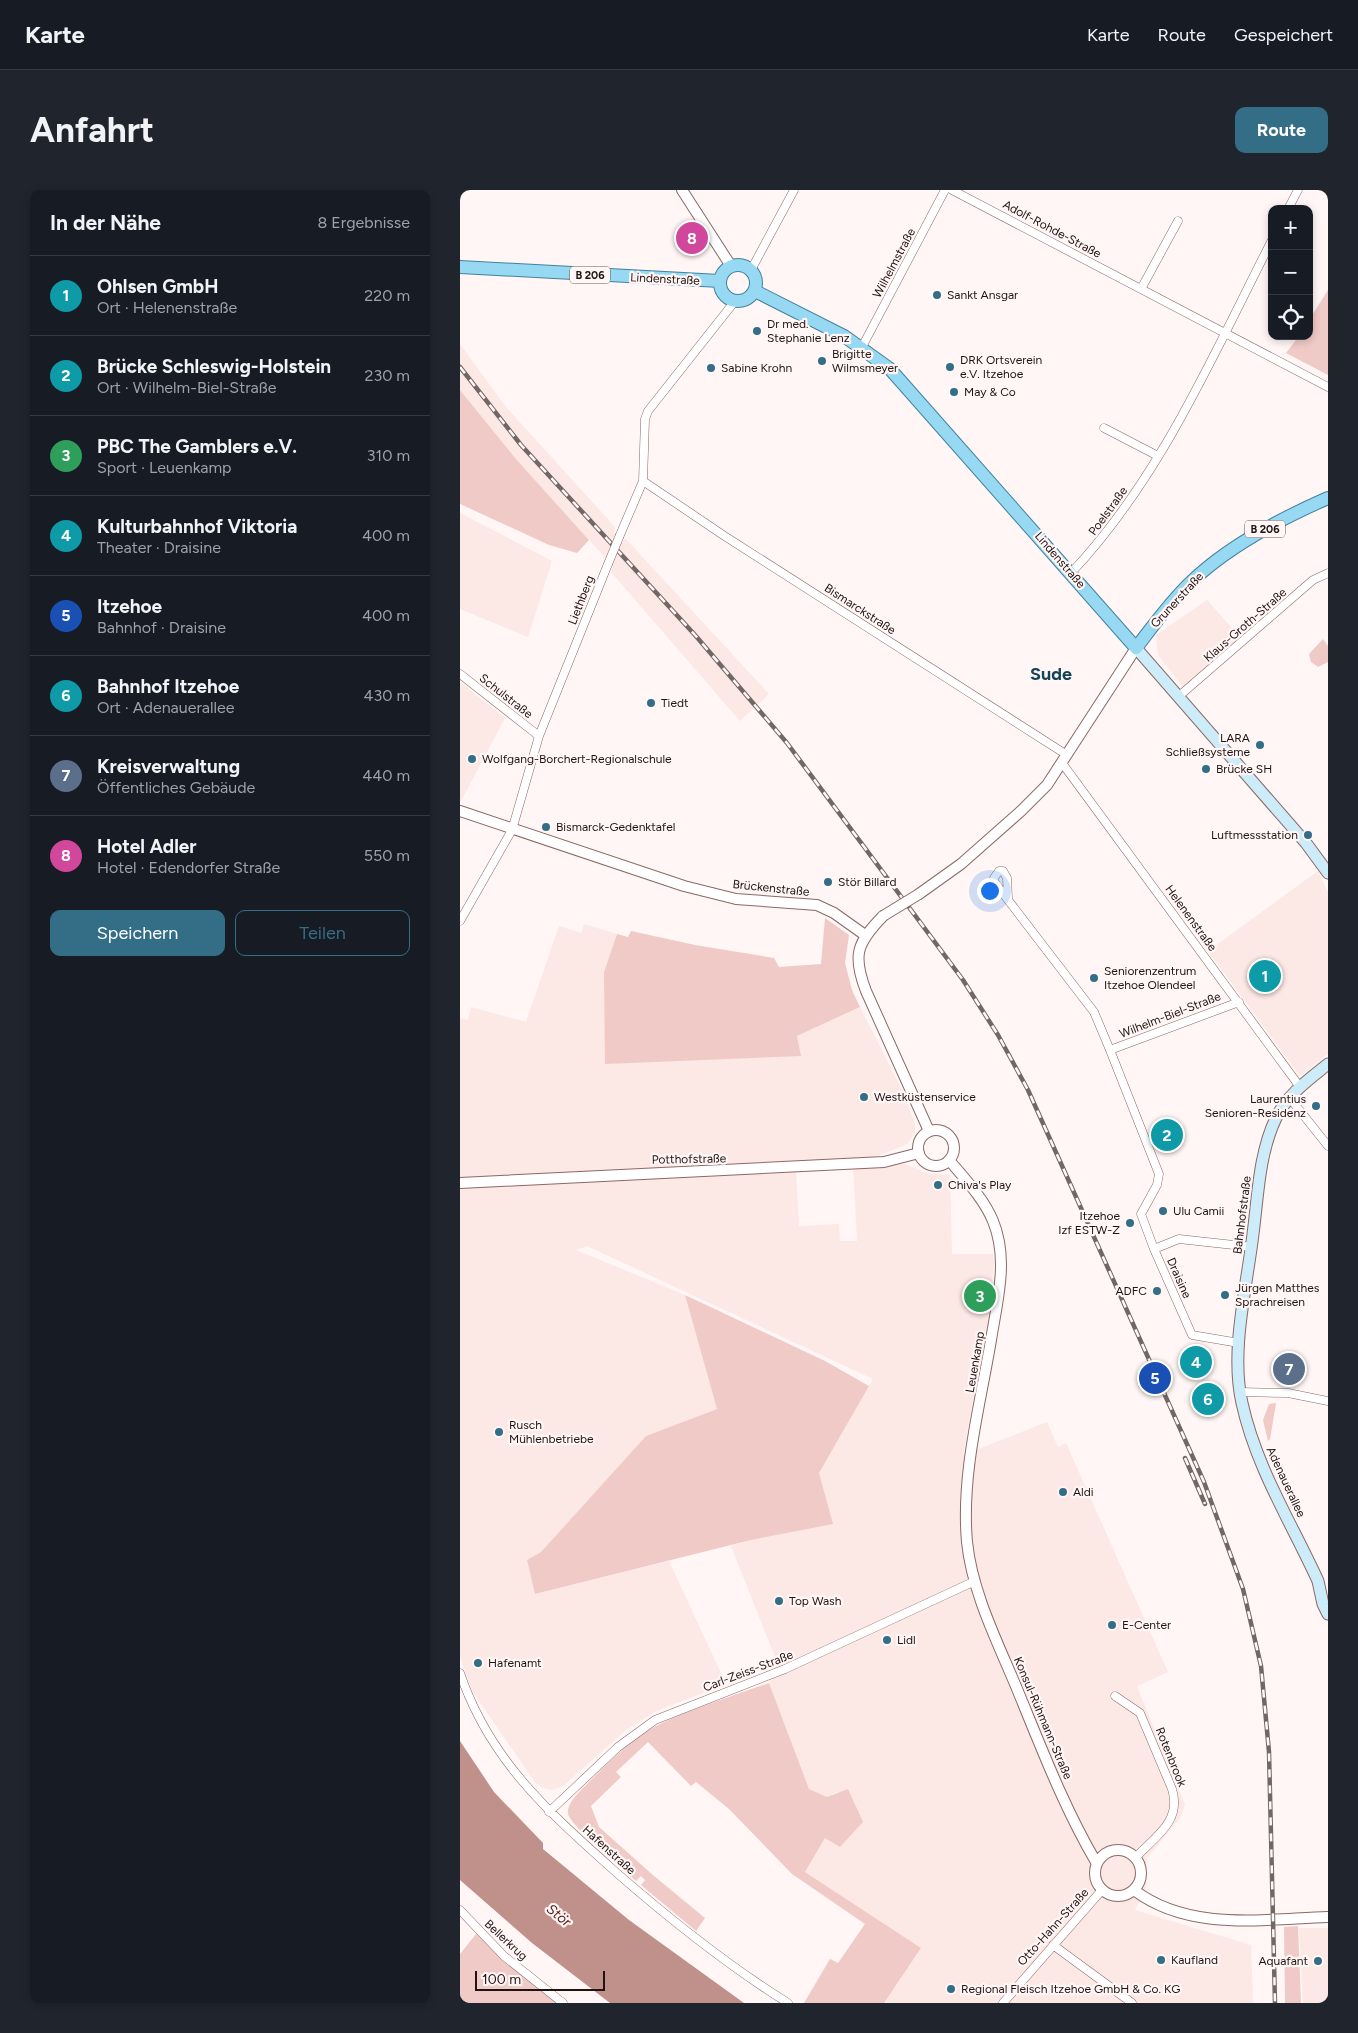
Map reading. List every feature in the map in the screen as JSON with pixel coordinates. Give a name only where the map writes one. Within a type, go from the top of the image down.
[{"type":"main road","points":[[744,265],[751,270],[756,278],[755,291],[745,300],[735,301],[726,296],[720,281],[723,273],[731,266],[744,265]]},
{"type":"main road","name":"Lindenstraße","points":[[460,267],[720,281]]},
{"type":"main road","name":"Lindenstraße","points":[[755,291],[825,325],[862,347],[890,369],[1306,843],[1328,873]]},
{"type":"main road","name":"Grunerstraße","points":[[1136,648],[1173,602],[1207,568],[1272,525],[1328,498]]},
{"type":"main road","name":"Bahnhofstraße","points":[[1240,1392],[1238,1374],[1239,1344],[1266,1147],[1276,1118],[1289,1097],[1328,1064]]},
{"type":"main road","name":"Adenauerallee","points":[[1240,1392],[1260,1464],[1318,1581],[1323,1604],[1328,1614]]},
{"type":"main road","name":"Adenauerallee","points":[[1318,1581],[1328,1591]]},
{"type":"street","points":[[682,190],[731,266]]},
{"type":"street","points":[[751,270],[794,190]]},
{"type":"street","name":"Wilhelmstraße","points":[[862,347],[945,190]]},
{"type":"street","name":"Adolf-Rohde-Straße","points":[[952,190],[1328,387]]},
{"type":"street","points":[[1290,205],[1297,190]]},
{"type":"street","points":[[1141,289],[1178,221]]},
{"type":"street","name":"Poelstraße","points":[[1071,574],[1109,532],[1158,456],[1268,248]]},
{"type":"street","name":"Liethberg","points":[[460,921],[512,830],[539,736],[643,480],[645,419],[648,411],[735,301]]},
{"type":"street","points":[[1104,428],[1158,456]]},
{"type":"street","name":"Bismarckstraße","points":[[643,480],[722,535],[1065,759]]},
{"type":"street","name":"Klaus-Groth-Straße","points":[[1178,697],[1312,580],[1328,573]]},
{"type":"street","points":[[929,1131],[861,980],[858,955],[865,935],[883,916],[919,894],[961,864],[1021,811],[1047,785],[1136,648]]},
{"type":"street","name":"Schulstraße","points":[[460,674],[539,736]]},
{"type":"street","name":"Helenenstraße","points":[[1065,759],[1300,1087]]},
{"type":"street","name":"Brückenstraße","points":[[460,811],[512,830],[684,886],[736,899],[816,906],[834,913],[865,935]]},
{"type":"street","name":"Wilhelm-Biel-Straße","points":[[1008,898],[1094,1012],[1110,1050],[1159,1174],[1158,1183],[1141,1214],[1154,1249]]},
{"type":"street","name":"Wilhelm-Biel-Straße","points":[[1110,1050],[1239,1002]]},
{"type":"street","points":[[1289,1097],[1328,1146]]},
{"type":"street","points":[[940,1130],[950,1135],[954,1145],[950,1160],[941,1165],[932,1166],[924,1161],[919,1153],[920,1140],[929,1131],[940,1130]]},
{"type":"street","name":"Potthofstraße","points":[[460,1183],[884,1162],[919,1153]]},
{"type":"street","name":"Leuenkamp","points":[[950,1160],[991,1216],[1001,1256],[999,1296],[966,1499],[967,1543],[975,1581]]},
{"type":"street","name":"Draisine","points":[[1239,1344],[1197,1337],[1189,1330],[1154,1249],[1179,1239],[1252,1247]]},
{"type":"street","points":[[1240,1392],[1288,1393],[1328,1400]]},
{"type":"street","name":"Carl-Zeiss-Straße","points":[[549,1812],[624,1742],[663,1716],[784,1669],[975,1581]]},
{"type":"street","name":"Konsul-Rühmann-Straße","points":[[975,1581],[995,1636],[1060,1791],[1096,1862],[1095,1880],[1102,1890]]},
{"type":"street","name":"Hafenstraße","points":[[460,1674],[474,1709],[496,1749],[518,1778],[549,1812],[699,1942],[788,2003]]},
{"type":"street","name":"Rotenbrook","points":[[1115,1696],[1140,1713],[1176,1803],[1175,1812],[1170,1821],[1136,1857]]},
{"type":"street","points":[[1096,1862],[1110,1851],[1128,1852],[1136,1857],[1139,1862],[1141,1875],[1134,1890],[1118,1896],[1102,1890]]},
{"type":"street","name":"Otto-Hahn-Straße","points":[[1003,2003],[1102,1890]]},
{"type":"street","points":[[1134,1890],[1161,1906],[1199,1918],[1220,1920],[1328,1917]]},
{"type":"street","name":"Bellerkrug","points":[[460,1910],[504,1956],[563,2003]]},
{"type":"street","points":[[1053,1945],[1132,2003]]},
{"type":"shaded area","points":[[1328,290],[1328,375],[1286,353],[1296,340],[1313,340],[1313,314]]},
{"type":"shaded area","points":[[460,344],[506,407],[615,527],[614,533],[623,543],[625,538],[769,694],[740,721],[611,572],[613,566],[516,459],[460,390]]},
{"type":"shaded area","points":[[460,390],[516,459],[589,540],[577,553],[549,545],[460,504]]},
{"type":"shaded area","points":[[460,513],[552,561],[528,637],[460,609]]},
{"type":"shaded area","points":[[1207,600],[1241,638],[1184,688],[1158,655],[1156,635]]},
{"type":"shaded area","points":[[1323,639],[1328,646],[1328,662],[1318,667],[1311,662],[1309,654]]},
{"type":"shaded area","name":"Wolfgang-Borchert-Regionalschule","points":[[460,682],[505,718],[461,801],[460,800]]},
{"type":"shaded area","points":[[1318,871],[1328,892],[1328,1054],[1300,1076],[1208,951]]},
{"type":"shaded area","points":[[825,918],[849,935],[845,963],[852,990],[860,1007],[797,1036],[801,1056],[605,1064],[604,972],[617,934],[628,937],[631,931],[695,945],[774,958],[779,967],[821,964]]},
{"type":"shaded area","points":[[584,924],[617,934],[604,972],[800,1056],[797,1036],[860,1007],[904,1094],[915,1124],[915,1133],[907,1144],[871,1159],[460,1179],[460,1018],[468,1020],[471,1007],[526,1022],[559,926],[581,933]]},
{"type":"shaded area","points":[[904,1164],[927,1173],[950,1175],[952,1254],[993,1254],[994,1264],[989,1313],[963,1455],[1047,1422],[1058,1447],[1066,1443],[1168,1672],[1137,1686],[1185,1805],[1180,1818],[1147,1858],[1145,1877],[1147,1885],[1135,1910],[1251,1945],[1253,2003],[884,2003],[921,1948],[805,1872],[826,1837],[838,1792],[827,1797],[809,1789],[769,1683],[777,1662],[731,1546],[751,1540],[819,1473],[873,1379],[587,1246],[576,1250],[685,1295],[717,1409],[646,1436],[541,1552],[527,1560],[535,1594],[669,1561],[726,1684],[654,1712],[625,1731],[563,1786],[552,1790],[543,1788],[535,1782],[472,1691],[460,1656],[460,1187],[796,1170],[799,1226],[839,1224],[840,1241],[857,1241],[853,1167]]},
{"type":"shaded area","points":[[685,1295],[825,1361],[869,1386],[819,1473],[833,1524],[751,1540],[535,1594],[527,1560],[541,1552],[646,1436],[717,1409]]},
{"type":"shaded area","points":[[1276,1403],[1270,1439],[1268,1441],[1263,1420],[1269,1404]]},
{"type":"shaded area","points":[[769,1683],[809,1789],[827,1797],[848,1789],[863,1822],[840,1847],[825,1838],[805,1872],[921,1948],[884,2003],[804,2003],[830,1959],[838,1963],[865,1924],[792,1874],[729,1809],[696,1782],[691,1786],[648,1742],[616,1772],[621,1777],[591,1806],[599,1827],[705,1918],[696,1931],[641,1885],[645,1880],[641,1876],[636,1881],[599,1848],[578,1828],[568,1814],[569,1806],[582,1789],[621,1751],[648,1731],[685,1713]]},
{"type":"shaded area","points":[[1298,1926],[1301,2003],[1285,2003],[1284,1927]]},
{"type":"shaded area","points":[[1299,1928],[1328,1928],[1328,2003],[1303,2003]]},
{"type":"shaded area","points":[[476,1934],[558,2003],[460,2003],[460,1954]]},
{"type":"water","name":"Stör","points":[[460,1741],[494,1792],[543,1843],[543,1849],[629,1920],[744,2003],[610,2003],[532,1943],[460,1880]]},
{"type":"railway","points":[[460,367],[521,445],[695,635],[787,743],[963,980],[998,1035],[1028,1090],[1204,1482],[1243,1589],[1261,1666],[1269,1752],[1275,2003]]},
{"type":"railway","points":[[1185,1458],[1205,1504]]},
{"type":"place","name":"Hotel Adler","points":[[692,238]]},
{"type":"place","name":"Sankt Ansgar","points":[[937,295]]},
{"type":"place","name":"Dr med. Stephanie Lenz","points":[[757,331]]},
{"type":"place","name":"Brigitte Wilmsmeyer","points":[[822,361]]},
{"type":"place","name":"DRK Ortsverein e.V. Itzehoe","points":[[950,367]]},
{"type":"place","name":"Sabine Krohn","points":[[711,368]]},
{"type":"place","name":"May & Co","points":[[954,392]]},
{"type":"place","name":"Tiedt","points":[[651,703]]},
{"type":"place","name":"LARA Schließsysteme","points":[[1260,745]]},
{"type":"place","name":"Wolfgang-Borchert-Regionalschule","points":[[472,759]]},
{"type":"place","name":"Brücke SH","points":[[1206,769]]},
{"type":"place","name":"Bismarck-Gedenktafel","points":[[546,827]]},
{"type":"place","name":"Luftmessstation","points":[[1308,835]]},
{"type":"place","name":"Stör Billard","points":[[828,882]]},
{"type":"place","name":"Ohlsen GmbH","points":[[1265,976]]},
{"type":"place","name":"Seniorenzentrum Itzehoe Olendeel","points":[[1094,978]]},
{"type":"place","name":"Westküstenservice","points":[[864,1097]]},
{"type":"place","name":"Laurentius Senioren-Residenz","points":[[1316,1106]]},
{"type":"place","name":"Brücke Schleswig-Holstein","points":[[1167,1135]]},
{"type":"place","name":"Chiva's Play","points":[[938,1185]]},
{"type":"place","name":"Ulu Camii","points":[[1163,1211]]},
{"type":"place","name":"Itzehoe Izf ESTW-Z","points":[[1130,1223]]},
{"type":"place","name":"ADFC","points":[[1157,1291]]},
{"type":"place","name":"Jürgen Matthes Sprachreisen","points":[[1225,1295]]},
{"type":"place","name":"PBC The Gamblers e.V.","points":[[980,1296]]},
{"type":"place","name":"Kulturbahnhof Viktoria","points":[[1196,1362]]},
{"type":"place","name":"Kreisverwaltung","points":[[1289,1369]]},
{"type":"place","name":"Itzehoe","points":[[1155,1378]]},
{"type":"place","name":"Bahnhof Itzehoe","points":[[1208,1399]]},
{"type":"place","name":"Rusch Mühlenbetriebe","points":[[499,1432]]},
{"type":"place","name":"Aldi","points":[[1063,1492]]},
{"type":"place","name":"Top Wash","points":[[779,1601]]},
{"type":"place","name":"E-Center","points":[[1112,1625]]},
{"type":"place","name":"Lidl","points":[[887,1640]]},
{"type":"place","name":"Hafenamt","points":[[478,1663]]},
{"type":"place","name":"Kaufland","points":[[1161,1960]]},
{"type":"place","name":"Aquafant","points":[[1318,1961]]},
{"type":"place","name":"Regional Fleisch Itzehoe GmbH & Co. KG","points":[[951,1989]]},
{"type":"district","name":"Sude","points":[[1051,674]]}]
